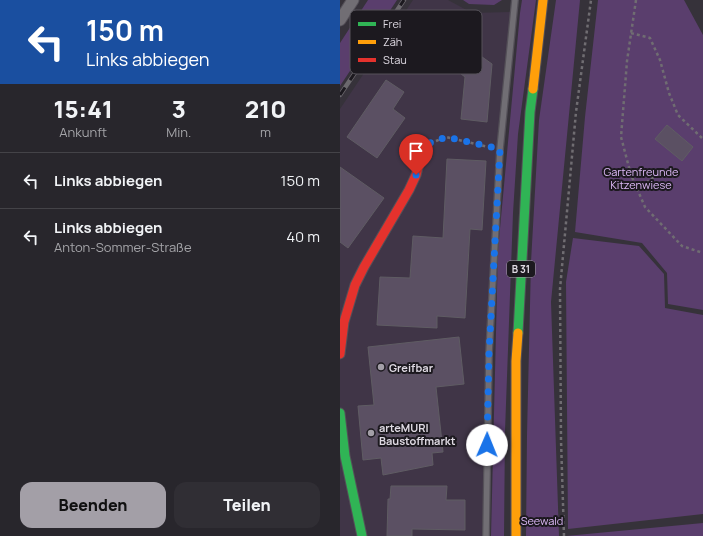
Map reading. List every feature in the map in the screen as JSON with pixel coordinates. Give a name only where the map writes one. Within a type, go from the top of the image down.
[{"type":"main road","name":"B 31","points":[[516,536],[516,361],[530,112],[543,0]]},
{"type":"main road","points":[[340,354],[344,322],[356,285],[364,267],[409,190],[416,175],[424,145]]},
{"type":"main road","points":[[340,413],[345,456],[362,536]]},
{"type":"street","points":[[340,20],[353,0]]},
{"type":"lane","points":[[486,536],[489,353],[500,149],[515,0]]},
{"type":"path","points":[[564,536],[561,440],[560,289],[576,112],[591,0]]},
{"type":"path","points":[[636,0],[627,60],[622,137],[631,175],[644,207],[682,246],[703,253]]},
{"type":"path","points":[[631,33],[650,38],[660,60],[669,93],[678,115],[703,139]]},
{"type":"path","points":[[424,145],[446,137],[500,149]]},
{"type":"path","points":[[637,190],[664,169]]},
{"type":"shaded area","points":[[413,0],[448,0],[466,10],[406,10]]},
{"type":"shaded area","points":[[511,12],[487,353],[484,536],[340,536],[340,109],[363,74],[482,74],[482,13]]},
{"type":"green space","points":[[368,0],[397,0],[390,10],[361,10]]},
{"type":"green space","points":[[463,0],[502,0],[494,5],[469,4]]},
{"type":"green space","points":[[522,0],[536,0],[518,134],[513,213],[505,431],[504,536],[491,536],[498,250]]},
{"type":"green space","name":"Seewald","points":[[556,0],[580,0],[551,302],[559,536],[526,536],[531,262],[539,120]]},
{"type":"green space","name":"Gartenfreunde Kitzenwiese","points":[[598,0],[684,0],[703,35],[703,310],[668,304],[667,273],[642,243],[575,232],[585,117]]},
{"type":"green space","points":[[350,28],[350,71],[340,86],[340,84],[340,43]]},
{"type":"green space","points":[[573,238],[639,246],[664,274],[665,308],[703,315],[703,514],[568,529],[566,282]]},
{"type":"green space","name":"Seewald","points":[[703,523],[703,536],[566,536]]},
{"type":"building","points":[[482,57],[492,64],[487,122],[461,119],[465,77],[461,74],[482,74]]},
{"type":"building","points":[[386,80],[404,92],[393,109],[405,118],[377,158],[347,137]]},
{"type":"building","points":[[667,125],[693,147],[682,161],[655,139]]},
{"type":"building","points":[[447,159],[486,161],[482,230],[470,229],[465,318],[437,316],[437,328],[377,325],[380,277],[410,278],[413,236],[443,238]]},
{"type":"building","points":[[340,167],[384,198],[348,248],[340,242]]},
{"type":"building","points":[[459,337],[464,384],[436,387],[443,452],[432,453],[433,465],[383,475],[381,458],[363,460],[358,406],[374,405],[368,347]]},
{"type":"building","points":[[391,486],[447,486],[446,500],[465,500],[465,530],[412,529],[412,536],[387,536],[388,499],[390,499]]},
{"type":"railway","points":[[397,10],[404,0]]},
{"type":"railway","points":[[340,95],[354,74]]},
{"type":"traffic: fast","points":[[518,333],[530,112],[533,89]]},
{"type":"traffic: fast","points":[[340,413],[345,456],[362,536]]},
{"type":"traffic: slow","points":[[533,89],[543,0]]},
{"type":"traffic: slow","points":[[516,536],[516,361],[518,333]]},
{"type":"traffic: jam","points":[[340,354],[344,322],[355,285],[409,190],[416,175],[424,145]]},
{"type":"place","name":"Greifbar","points":[[381,367]]},
{"type":"place","name":"arteMURI Baustoffmarkt","points":[[371,433]]},
{"type":"route","points":[[416,175],[424,145],[446,137],[500,149],[489,353],[487,445]]}]
